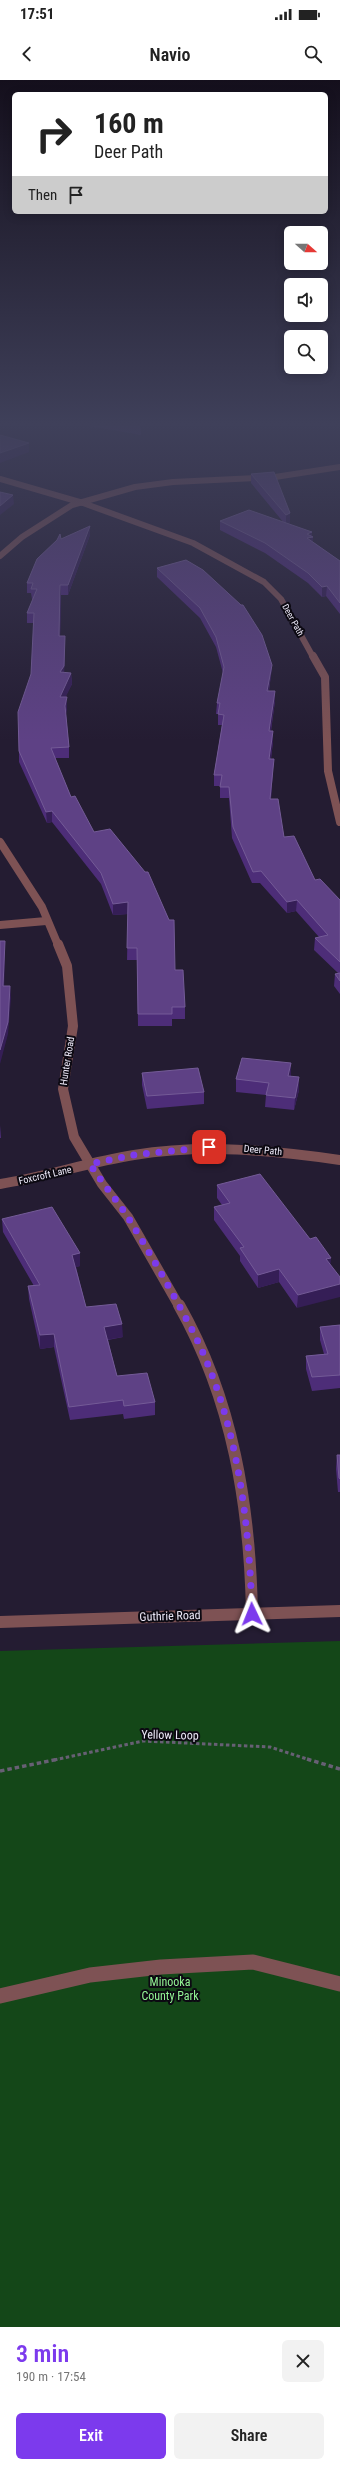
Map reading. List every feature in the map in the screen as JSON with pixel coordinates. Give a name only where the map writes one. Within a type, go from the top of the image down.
[{"type":"street","points":[[0,556],[32,531]]},
{"type":"street","name":"Deer Path","points":[[160,531],[193,543],[264,582],[282,600],[325,677],[328,771],[340,822]]},
{"type":"street","name":"Hunter Road","points":[[0,842],[42,906],[46,921],[67,966],[73,1026],[63,1089],[74,1137],[90,1164],[128,1217],[190,1325],[224,1407],[240,1475],[251,1569],[252,1614]]},
{"type":"street","points":[[0,925],[46,921]]},
{"type":"street","name":"Deer Path","points":[[90,1164],[133,1155],[209,1147],[272,1150],[340,1160]]},
{"type":"street","name":"Foxcroft Lane","points":[[0,1184],[26,1180],[90,1164]]},
{"type":"street","name":"Guthrie Road","points":[[0,1622],[340,1611]]},
{"type":"street","points":[[0,1996],[90,1975],[161,1967],[253,1962],[340,1984]]},
{"type":"path","name":"Yellow Loop","points":[[0,1771],[143,1742],[270,1747],[340,1769]]},
{"type":"green space","name":"Minooka County Park","points":[[340,1641],[340,2327],[0,2327],[0,1651]]},
{"type":"building","points":[[79,531],[88,531],[68,585],[60,585],[59,636],[65,636],[64,666],[60,672],[71,673],[60,697],[67,697],[65,706],[69,747],[51,748],[71,797],[75,796],[94,832],[110,829],[145,872],[148,872],[169,920],[174,920],[175,970],[183,970],[185,1007],[172,1007],[172,1014],[138,1014],[137,948],[127,948],[128,902],[113,904],[101,873],[52,811],[46,812],[19,751],[18,712],[31,674],[34,613],[27,613],[37,589],[31,589],[33,583],[27,583],[37,559],[57,540],[60,534],[61,539]]},
{"type":"building","points":[[240,531],[312,532],[307,534],[313,537],[307,538],[340,561],[340,603],[327,586],[322,587],[308,573],[265,543]]},
{"type":"building","points":[[186,560],[203,570],[241,605],[243,605],[262,635],[272,665],[267,691],[275,691],[269,731],[273,731],[269,759],[274,759],[270,799],[278,799],[284,837],[294,836],[315,880],[320,879],[340,900],[340,962],[315,938],[328,935],[297,900],[287,902],[261,871],[253,872],[233,827],[229,787],[220,787],[222,775],[214,775],[224,715],[218,714],[220,703],[217,703],[224,667],[216,637],[200,608],[157,568]]},
{"type":"building","points":[[0,941],[5,941],[3,986],[10,986],[8,1022],[0,1050]]},
{"type":"building","points":[[340,973],[340,981],[335,974]]},
{"type":"building","points":[[242,1058],[291,1063],[288,1076],[299,1077],[295,1098],[266,1095],[269,1083],[236,1079]]},
{"type":"building","points":[[198,1068],[204,1092],[147,1096],[142,1073]]},
{"type":"building","points":[[260,1174],[310,1239],[316,1237],[331,1258],[326,1259],[340,1277],[340,1284],[298,1295],[279,1269],[258,1275],[240,1248],[244,1247],[214,1207],[230,1203],[217,1185]]},
{"type":"building","points":[[52,1207],[80,1253],[72,1255],[86,1307],[116,1304],[122,1324],[104,1327],[117,1376],[147,1373],[155,1402],[124,1406],[123,1400],[69,1407],[54,1334],[40,1335],[28,1286],[40,1285],[2,1219]]},
{"type":"building","points":[[340,1325],[340,1375],[312,1377],[306,1356],[328,1354],[320,1327]]},
{"type":"building","points":[[337,1455],[340,1455],[340,1479],[339,1478]]},
{"type":"route","points":[[209,1147],[133,1155],[90,1164],[102,1184],[128,1217],[190,1325],[224,1407],[240,1475],[251,1569],[252,1614]]}]
